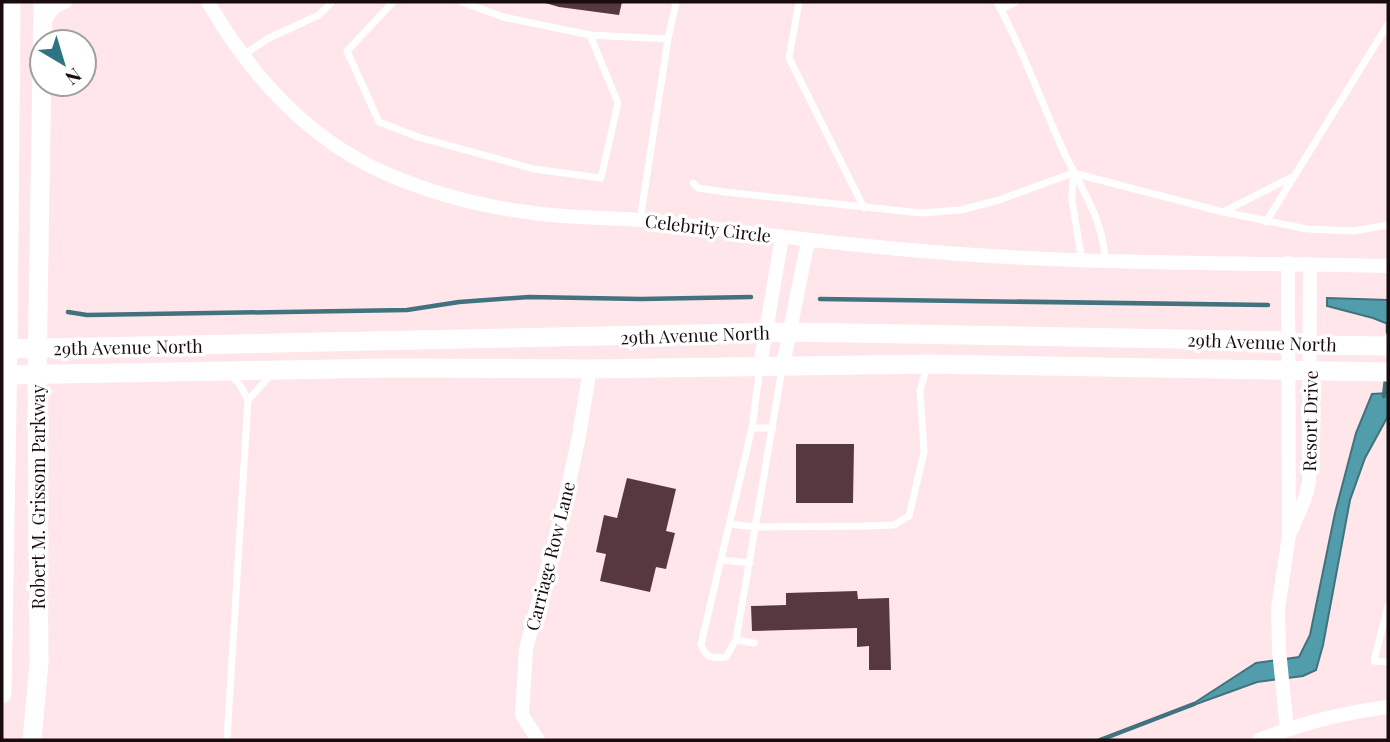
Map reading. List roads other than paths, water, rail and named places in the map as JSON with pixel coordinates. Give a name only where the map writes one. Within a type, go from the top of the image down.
[{"type":"main road","name":"Robert M. Grissom Parkway","points":[[2,694],[4,375],[11,2]]},
{"type":"main road","name":"Robert M. Grissom Parkway","points":[[32,740],[38,663],[37,376],[43,2]]},
{"type":"main road","name":"29th Avenue North","points":[[5,349],[790,332],[1289,341],[1311,345],[1388,346]]},
{"type":"main road","name":"29th Avenue North","points":[[4,375],[929,364],[1388,372]]},
{"type":"street","points":[[42,23],[54,7],[65,2]]},
{"type":"street","name":"Celebrity Circle","points":[[208,2],[242,55],[275,96],[298,118],[328,141],[386,173],[453,197],[534,213],[640,220],[808,241],[1004,257],[1082,261],[1388,266]]},
{"type":"street","points":[[760,366],[782,237]]},
{"type":"street","points":[[783,365],[808,241]]},
{"type":"street","points":[[1288,263],[1289,341]]},
{"type":"street","points":[[1310,264],[1311,345]]},
{"type":"street","name":"Resort Drive","points":[[1289,341],[1289,535],[1279,610],[1279,650],[1290,734]]},
{"type":"street","name":"Resort Drive","points":[[1289,535],[1309,482],[1311,345]]},
{"type":"street","name":"Carriage Row Lane","points":[[538,740],[522,715],[526,649],[565,501],[590,369]]},
{"type":"street","points":[[1259,740],[1388,707]]},
{"type":"lane","points":[[242,55],[267,39],[319,15],[332,2]]},
{"type":"lane","points":[[393,2],[347,51],[379,122],[418,137],[534,169],[601,178],[618,103],[590,35]]},
{"type":"lane","points":[[462,2],[503,17],[590,35],[668,39]]},
{"type":"lane","points":[[640,220],[676,2]]},
{"type":"lane","points":[[799,2],[789,58],[864,208]]},
{"type":"lane","points":[[1016,2],[999,5],[1073,173],[1095,214],[1105,246],[1105,261]]},
{"type":"lane","points":[[1266,222],[1388,24]]},
{"type":"lane","points":[[1073,173],[1072,201],[1082,261]]},
{"type":"lane","points":[[693,183],[698,188],[725,192],[921,213],[961,210],[999,200],[1073,173],[1223,212],[1307,229],[1353,230],[1388,225]]},
{"type":"lane","points":[[1223,212],[1297,175]]},
{"type":"lane","points":[[730,524],[755,527],[865,526],[894,524],[905,520],[909,516],[924,452],[920,390],[929,364]]},
{"type":"lane","points":[[760,366],[752,428],[701,644],[709,657],[717,659],[726,657],[736,640],[783,365]]},
{"type":"lane","points":[[248,400],[262,382],[276,371]]},
{"type":"lane","points":[[227,740],[248,400],[240,385],[228,372]]},
{"type":"lane","points":[[752,428],[774,428]]},
{"type":"lane","points":[[722,560],[750,562]]},
{"type":"lane","points":[[1388,606],[1374,661],[1388,662]]},
{"type":"lane","points":[[736,640],[754,643]]},
{"type":"water","points":[[1327,298],[1388,300],[1388,324],[1327,306]]},
{"type":"water","points":[[1388,393],[1388,416],[1365,458],[1350,500],[1316,670],[1303,676],[1257,682],[1188,707],[1256,663],[1299,657],[1310,635],[1335,513],[1356,433],[1372,394]]},
{"type":"waterway","points":[[68,312],[87,315],[407,310],[459,302],[529,297],[751,297]]},
{"type":"waterway","points":[[820,299],[1268,305]]},
{"type":"waterway","points":[[1388,323],[1388,332]]},
{"type":"waterway","points":[[1384,396],[1386,379]]},
{"type":"waterway","points":[[1100,740],[1194,704]]}]
